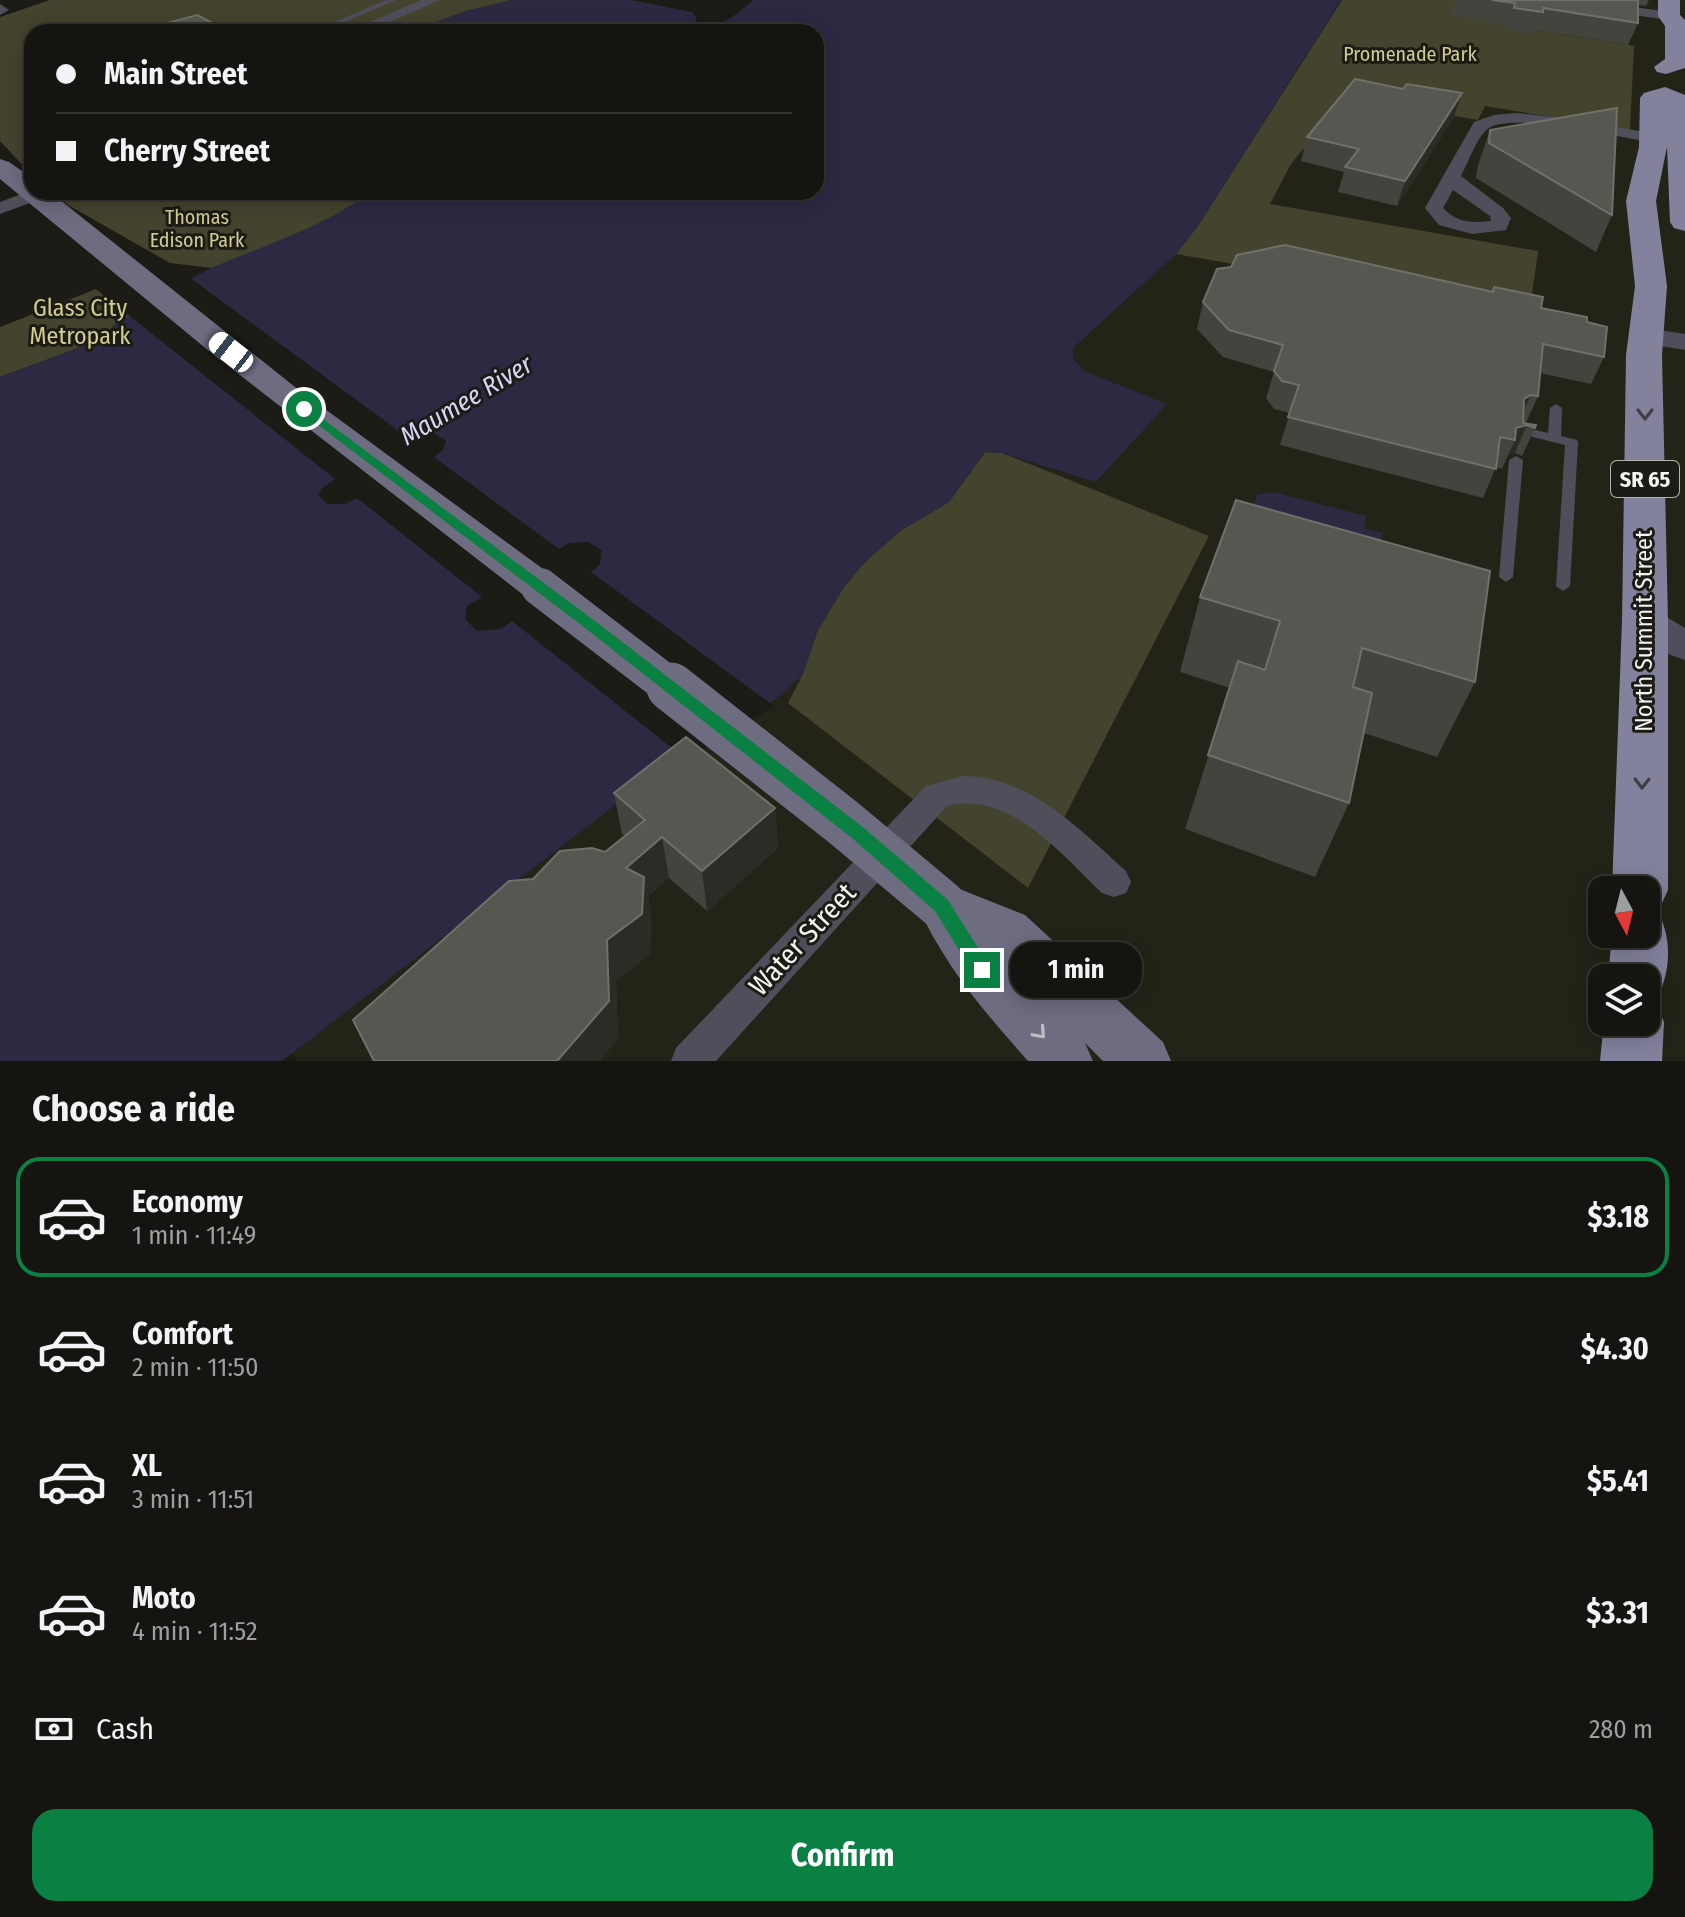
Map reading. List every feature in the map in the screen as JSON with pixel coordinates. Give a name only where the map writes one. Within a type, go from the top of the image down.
[{"type":"main road","name":"North Summit Street","points":[[1675,11],[1677,63],[1653,98],[1683,181],[1685,222]]},
{"type":"main road","name":"North Summit Street","points":[[1642,876],[1672,630],[1646,336],[1651,286],[1641,201],[1648,175],[1666,141]]},
{"type":"main road","points":[[1648,175],[1667,175],[1683,181]]},
{"type":"main road","points":[[46,200],[134,277],[858,833],[942,905],[982,970],[1065,1061]]},
{"type":"main road","points":[[1646,236],[1667,243],[1685,241]]},
{"type":"main road","points":[[942,905],[1007,932],[1143,1061]]},
{"type":"main road","points":[[1631,1061],[1633,1036]]},
{"type":"street","points":[[374,24],[433,0]]},
{"type":"street","points":[[1555,0],[1675,11]]},
{"type":"street","points":[[1452,177],[1480,126],[1502,117],[1526,117],[1666,141]]},
{"type":"street","points":[[0,208],[24,189]]},
{"type":"street","points":[[1646,336],[1685,342]]},
{"type":"street","name":"Water Street","points":[[690,1061],[937,795],[969,789],[1005,798],[1036,814],[1114,882]]},
{"type":"lane","points":[[334,24],[392,0]]},
{"type":"lane","points":[[0,6],[5,10],[0,13]]},
{"type":"lane","points":[[1554,438],[1556,408]]},
{"type":"lane","points":[[1506,577],[1519,430],[1572,443],[1563,586]]},
{"type":"shaded area","points":[[1341,0],[1685,0],[1685,1061],[297,1061],[291,1053],[653,776],[864,563],[985,452],[1166,404],[1084,371],[1073,358],[1073,348],[1176,254],[1198,226]]},
{"type":"green space","points":[[50,0],[512,0],[466,11],[431,24],[24,24],[24,166],[0,141],[0,17]]},
{"type":"green space","name":"Promenade Park","points":[[1342,0],[1455,0],[1507,25],[1507,29],[1535,30],[1634,46],[1630,130],[1485,106],[1478,120],[1346,97],[1291,164],[1270,204],[1538,251],[1529,316],[1176,254],[1198,226]]},
{"type":"green space","name":"Thomas Edison Park","points":[[62,200],[360,200],[308,230],[212,268],[170,263]]},
{"type":"green space","name":"Glass City Metropark","points":[[96,289],[130,316],[113,326],[103,339],[0,377],[0,327]]},
{"type":"green space","points":[[985,452],[1002,453],[1209,536],[1028,888],[788,703],[802,676],[818,630],[844,587],[864,563],[900,531],[949,502]]},
{"type":"water","points":[[512,0],[631,0],[692,12],[697,24],[431,24],[466,11]]},
{"type":"water","name":"Maumee River","points":[[754,0],[1341,0],[1198,226],[1176,254],[1073,348],[1073,358],[1084,371],[1167,404],[1096,482],[1002,453],[985,452],[949,502],[900,531],[864,563],[844,587],[818,630],[802,676],[770,704],[653,776],[282,1061],[0,1061],[0,377],[102,339],[113,326],[188,280],[359,200],[824,200],[824,24],[720,24]]},
{"type":"water","points":[[1273,492],[1366,516],[1364,528],[1382,533],[1378,556],[1246,525],[1257,495]]},
{"type":"pier","points":[[189,277],[407,437],[432,432],[446,441],[443,450],[434,457],[559,549],[569,543],[588,542],[602,550],[600,564],[591,572],[774,706],[687,760],[512,621],[501,629],[477,631],[465,619],[467,606],[482,597],[357,498],[345,504],[328,504],[318,496],[321,489],[335,479],[127,314]]},
{"type":"building","points":[[1492,0],[1638,0],[1638,23],[1543,8],[1543,12],[1514,8],[1515,3]]},
{"type":"building","points":[[197,15],[214,24],[164,24]]},
{"type":"building","points":[[1355,79],[1403,89],[1407,84],[1462,93],[1405,181],[1345,167],[1359,149],[1307,137]]},
{"type":"building","points":[[1617,108],[1612,215],[1489,143],[1490,130]]},
{"type":"building","points":[[1285,245],[1493,292],[1494,287],[1543,297],[1541,308],[1587,317],[1587,322],[1607,327],[1604,357],[1543,344],[1538,396],[1531,395],[1524,399],[1523,423],[1536,425],[1535,428],[1527,425],[1516,428],[1515,440],[1500,437],[1496,469],[1288,417],[1299,385],[1282,381],[1274,371],[1283,345],[1229,330],[1203,302],[1217,269],[1231,267],[1237,255]]},
{"type":"building","points":[[1236,500],[1490,571],[1475,682],[1362,648],[1353,687],[1372,693],[1349,803],[1208,755],[1238,661],[1265,670],[1280,621],[1200,597]]},
{"type":"building","points":[[686,737],[775,808],[702,871],[662,837],[626,868],[644,877],[642,914],[607,940],[609,1001],[557,1061],[374,1061],[353,1020],[509,881],[533,879],[560,851],[592,848],[605,852],[645,820],[614,793]]},
{"type":"route","points":[[304,409],[590,624],[858,833],[942,905],[982,970]]}]
